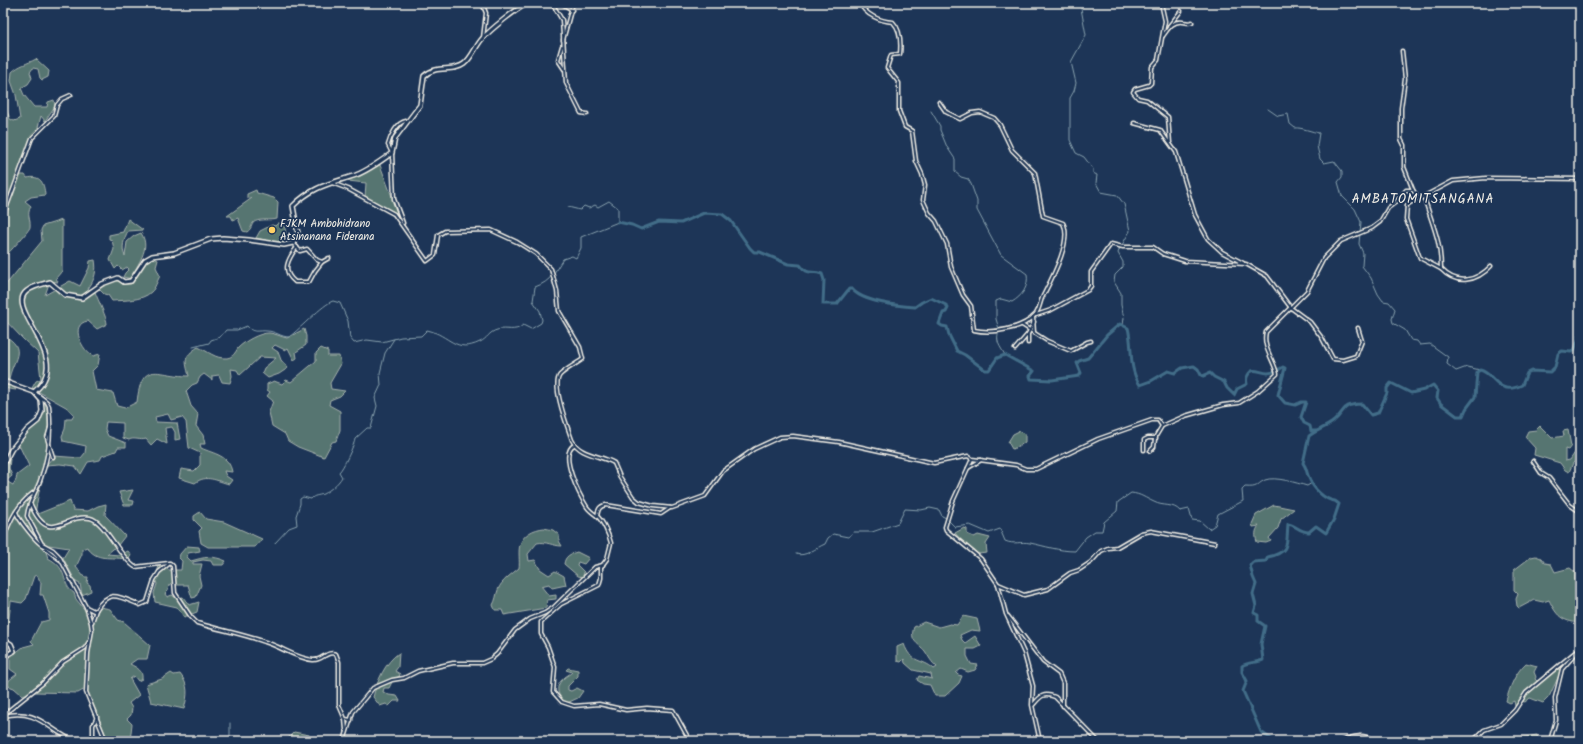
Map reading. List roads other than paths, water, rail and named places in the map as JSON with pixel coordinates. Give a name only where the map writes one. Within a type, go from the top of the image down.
[{"type":"street","points":[[482,3],[486,13],[483,38]]},
{"type":"street","points":[[528,3],[483,38],[468,61],[463,65],[434,70],[424,76],[420,105],[406,121],[395,138],[392,152],[394,199],[409,237],[427,261],[435,255],[438,235],[445,230],[489,230],[517,242],[536,254],[551,269],[554,276],[559,311],[580,346],[583,359],[560,374],[557,379],[560,402],[574,445],[585,452],[614,463],[620,477],[633,497],[639,502],[672,508]]},
{"type":"street","points":[[552,3],[562,20],[562,44],[566,84],[581,113],[587,114]]},
{"type":"street","points":[[561,3],[572,10]]},
{"type":"street","points":[[565,70],[558,60],[573,3]]},
{"type":"street","points":[[860,3],[863,11],[882,21],[893,22],[896,26],[901,44],[900,54],[891,55],[888,68],[899,82],[899,111],[905,127],[912,131],[916,161],[925,185],[923,200],[929,213],[936,220],[947,244],[951,267],[956,281],[963,295],[971,306],[974,330],[998,331],[1022,324],[1034,316],[1052,310],[1088,290],[1091,286],[1090,272],[1111,244],[1123,247],[1153,247],[1163,254],[1185,261],[1246,264]]},
{"type":"street","points":[[1161,3],[1165,21],[1158,60],[1152,66],[1151,83],[1146,87],[1135,89],[1133,92],[1138,98],[1147,100],[1168,117],[1171,145]]},
{"type":"street","points":[[1162,38],[1180,11]]},
{"type":"street","points":[[1168,28],[1178,22],[1189,24],[1192,22]]},
{"type":"street","points":[[1402,51],[1405,79],[1401,108],[1401,139],[1404,145],[1404,167],[1413,190],[1418,198]]},
{"type":"street","points":[[3,217],[32,138],[54,116],[57,105],[62,99],[71,95]]},
{"type":"street","points":[[939,102],[946,112],[960,119],[972,113],[980,112],[994,118],[1000,125],[1012,150],[1035,173],[1043,216],[1063,223],[1065,226],[1064,241],[1056,268],[1034,316],[1034,334]]},
{"type":"street","points":[[1134,123],[1160,130],[1176,152],[1196,215],[1208,239],[1222,252],[1267,276],[1291,308],[1310,322],[1322,338],[1333,359],[1344,360],[1356,356],[1362,340],[1358,328]]},
{"type":"street","points":[[34,392],[42,386],[48,364],[39,337],[22,309],[24,295],[27,290],[50,282],[64,295],[82,298],[96,287],[109,280],[118,278],[124,282],[131,281],[145,260],[152,256],[174,253],[211,239],[223,238],[248,240],[284,245],[293,243],[298,234],[294,206],[311,191],[370,168],[392,152]]},
{"type":"street","points":[[1491,266],[1481,275],[1467,280],[1450,276],[1441,269],[1420,258],[1406,219],[1407,204],[1418,198],[1424,197],[1453,180],[1486,178],[1580,179]]},
{"type":"street","points":[[332,183],[348,189],[394,214],[404,226]]},
{"type":"street","points":[[1150,451],[1154,447],[1155,439],[1162,426],[1185,416],[1223,405],[1239,403],[1268,383],[1277,374],[1277,371],[1268,354],[1265,336],[1266,332],[1307,291],[1324,258],[1341,241],[1380,222],[1388,208],[1396,202],[1406,190],[1413,190]]},
{"type":"street","points":[[1424,197],[1441,248],[1441,269]]},
{"type":"street","points":[[293,243],[300,252],[307,249],[317,260],[322,262]]},
{"type":"street","points":[[297,247],[287,262],[288,275],[295,282],[309,282],[322,262],[329,258]]},
{"type":"street","points":[[1015,349],[1028,334],[1034,322]]},
{"type":"street","points":[[1022,324],[1034,334],[1070,351],[1091,341]]},
{"type":"street","points":[[1028,334],[1028,343]]},
{"type":"street","points":[[3,381],[34,392],[47,402],[50,427],[49,444],[40,482],[34,492],[27,516],[44,546]]},
{"type":"street","points":[[3,465],[11,450],[22,436],[40,418],[42,411],[41,402],[34,392]]},
{"type":"street","points":[[597,516],[598,509],[602,505],[661,514],[672,508],[705,496],[724,471],[754,449],[780,437],[793,436],[839,442],[934,463],[968,456],[982,460],[1016,465],[1026,469],[1036,469],[1098,439],[1152,420],[1158,420],[1162,426]]},
{"type":"street","points":[[1144,450],[1144,440],[1148,438],[1155,439]]},
{"type":"street","points":[[49,444],[53,457]]},
{"type":"street","points":[[574,445],[570,448],[568,453],[571,474],[588,509],[597,516],[611,543],[598,585],[561,604],[540,624],[541,634],[548,647],[555,667],[553,692],[562,702],[574,706],[599,704],[626,710],[647,708],[673,710],[690,741]]},
{"type":"street","points":[[972,458],[947,516],[946,530],[981,559],[998,584],[1006,614],[1024,653],[1032,686],[1032,705],[1040,741]]},
{"type":"street","points":[[967,469],[982,460]]},
{"type":"street","points":[[1533,461],[1541,473],[1549,478],[1570,505],[1580,512]]},
{"type":"street","points":[[3,539],[16,511],[25,499],[34,492]]},
{"type":"street","points":[[31,504],[38,517],[53,527],[59,527],[74,520],[89,518],[94,520],[104,530],[127,560],[135,567],[149,566],[164,562],[170,563],[173,566],[176,593],[191,617],[197,622],[264,641],[293,655],[317,660],[326,654],[336,654],[339,662],[339,705],[345,719],[346,731]]},
{"type":"street","points":[[16,511],[21,522],[44,546],[56,552],[86,607],[92,623]]},
{"type":"street","points":[[998,584],[1024,595],[1048,589],[1070,573],[1079,570],[1101,551],[1108,548],[1117,547],[1141,533],[1151,531],[1215,543]]},
{"type":"street","points":[[106,741],[86,692],[89,642],[96,610],[106,598],[112,595],[140,605],[147,602],[154,580],[170,563]]},
{"type":"street","points":[[344,741],[353,712],[368,692],[373,688],[392,680],[404,678],[418,671],[453,663],[482,663],[491,659],[497,654],[515,630],[530,619],[551,609],[595,567],[603,565]]},
{"type":"street","points":[[86,607],[94,611],[96,610]]},
{"type":"street","points":[[1006,614],[1042,662],[1059,674],[1064,687],[1063,706]]},
{"type":"street","points":[[3,639],[11,644],[14,651],[3,656]]},
{"type":"street","points":[[3,716],[43,683],[63,662],[85,648],[89,642]]},
{"type":"street","points":[[1473,741],[1484,730],[1501,724],[1515,710],[1526,693],[1580,649]]},
{"type":"street","points":[[1550,741],[1556,720],[1555,698],[1562,669],[1580,649]]},
{"type":"street","points":[[1032,705],[1042,695],[1047,694],[1055,697],[1098,741]]},
{"type":"street","points":[[3,716],[24,714],[36,717],[74,741]]},
{"type":"street","points":[[93,741],[93,725],[97,717]]},
{"type":"street","points":[[345,719],[351,720]]},
{"type":"street","points":[[1343,741],[1358,736],[1366,736],[1374,741]]},
{"type":"street","points":[[1480,741],[1488,738],[1501,741]]},
{"type":"waterway","points":[[1080,3],[1086,35],[1071,62],[1076,83],[1070,98],[1070,140],[1076,153],[1084,157],[1093,169],[1093,173],[1097,175],[1096,183],[1101,192],[1117,195],[1124,204],[1130,231],[1122,245]]},
{"type":"waterway","points":[[1268,109],[1278,116],[1288,114],[1290,124],[1295,128],[1319,133],[1317,146],[1320,159],[1324,163],[1334,161],[1342,171],[1342,177],[1338,182],[1342,196],[1355,209],[1361,222],[1359,244],[1363,253],[1362,266],[1371,278],[1383,301],[1389,302],[1395,309],[1392,319],[1393,323],[1405,330],[1411,340],[1417,341],[1420,345],[1430,344],[1448,357],[1447,364],[1456,371],[1467,367],[1480,370]]},
{"type":"waterway","points":[[931,111],[940,126],[940,130],[947,147],[955,159],[955,172],[961,177],[968,179],[971,184],[977,201],[977,210],[1001,255],[1027,274],[1026,287],[1019,297],[1012,302],[1001,299],[996,301],[996,319],[999,329]]},
{"type":"waterway","points":[[193,347],[209,343],[211,340],[220,337],[226,330],[237,330],[247,326],[254,331],[270,331],[289,337],[323,307],[333,301],[340,303],[348,321],[350,338],[354,343],[367,340],[382,342],[401,337],[421,336],[427,330],[435,332],[458,345],[464,346],[480,342],[492,332],[500,329],[517,329],[523,325],[531,329],[541,323],[542,320],[540,311],[533,301],[535,287],[541,285],[549,279],[563,259],[572,256],[576,258],[581,248],[581,237],[618,222],[618,208],[609,201],[598,207],[595,205],[589,208],[584,206],[580,210],[568,207]]},
{"type":"waterway","points":[[618,222],[632,225],[641,229],[659,222],[681,223],[704,213],[722,214],[731,221],[754,252],[760,252],[788,264],[800,265],[808,272],[822,274],[824,280],[823,304],[837,304],[849,289],[852,289],[864,297],[872,300],[900,306],[915,307],[931,298],[946,305],[948,308],[946,312],[943,313],[939,324],[947,327],[949,335],[957,351],[985,370],[989,370],[997,358],[1005,355],[1034,371],[1030,376],[1031,379],[1052,380],[1079,376],[1081,373],[1077,363],[1088,358],[1107,335],[1120,324],[1128,328],[1132,364],[1136,378],[1140,385],[1151,381],[1168,371],[1175,373],[1182,368],[1194,366],[1198,369],[1201,375],[1203,376],[1210,373],[1214,377],[1224,382],[1227,388],[1234,395],[1237,389],[1247,384],[1246,380],[1250,372],[1254,370],[1270,373],[1283,367],[1285,368],[1278,395],[1285,403],[1295,405],[1306,402],[1301,417],[1304,423],[1310,426],[1311,431],[1316,431]]},
{"type":"waterway","points":[[1120,248],[1118,253],[1123,262],[1123,267],[1115,275],[1114,282],[1121,293],[1121,305],[1124,318],[1123,325]]},
{"type":"waterway","points":[[999,331],[998,341],[1005,355]]},
{"type":"waterway","points":[[1274,741],[1261,732],[1243,691],[1247,681],[1242,672],[1242,666],[1263,660],[1261,644],[1265,626],[1258,621],[1258,615],[1254,613],[1256,606],[1253,594],[1256,584],[1250,565],[1253,562],[1266,561],[1268,557],[1275,555],[1284,549],[1287,541],[1288,524],[1303,531],[1309,532],[1316,526],[1326,533],[1334,519],[1339,504],[1323,496],[1316,489],[1311,482],[1303,463],[1309,436],[1334,421],[1347,406],[1362,404],[1371,415],[1378,413],[1387,393],[1387,388],[1391,383],[1411,393],[1424,390],[1433,385],[1438,391],[1437,398],[1441,404],[1457,416],[1463,416],[1466,409],[1475,397],[1477,372],[1480,370],[1485,372],[1502,386],[1514,388],[1522,385],[1527,373],[1531,371],[1550,372],[1555,367],[1558,354],[1562,351],[1574,351],[1580,335]]},
{"type":"waterway","points":[[275,543],[289,528],[297,525],[296,516],[300,499],[303,497],[311,499],[315,496],[323,494],[338,482],[342,477],[339,472],[355,439],[367,428],[371,428],[377,406],[375,398],[381,385],[380,373],[385,353],[394,339]]},
{"type":"waterway","points":[[796,554],[803,555],[825,544],[828,538],[833,534],[848,537],[854,532],[872,532],[898,523],[905,509],[921,510],[930,508],[939,510],[942,516],[955,527],[970,525],[989,533],[1000,529],[1005,541],[1008,542],[1027,543],[1075,551],[1086,537],[1095,531],[1102,531],[1104,522],[1117,511],[1118,502],[1131,493],[1140,495],[1157,503],[1174,507],[1180,511],[1189,509],[1192,520],[1200,521],[1209,529],[1215,525],[1218,514],[1243,501],[1242,490],[1245,487],[1255,487],[1269,479],[1286,480],[1307,486],[1312,483]]},
{"type":"waterway","points":[[230,723],[230,741]]},
{"type":"place","name":"FJKM Ambohidrano Atsinanana Fiderana","points":[[272,230]]},
{"type":"district","name":"AMBATOMITSANGANA","points":[[1423,199]]}]
